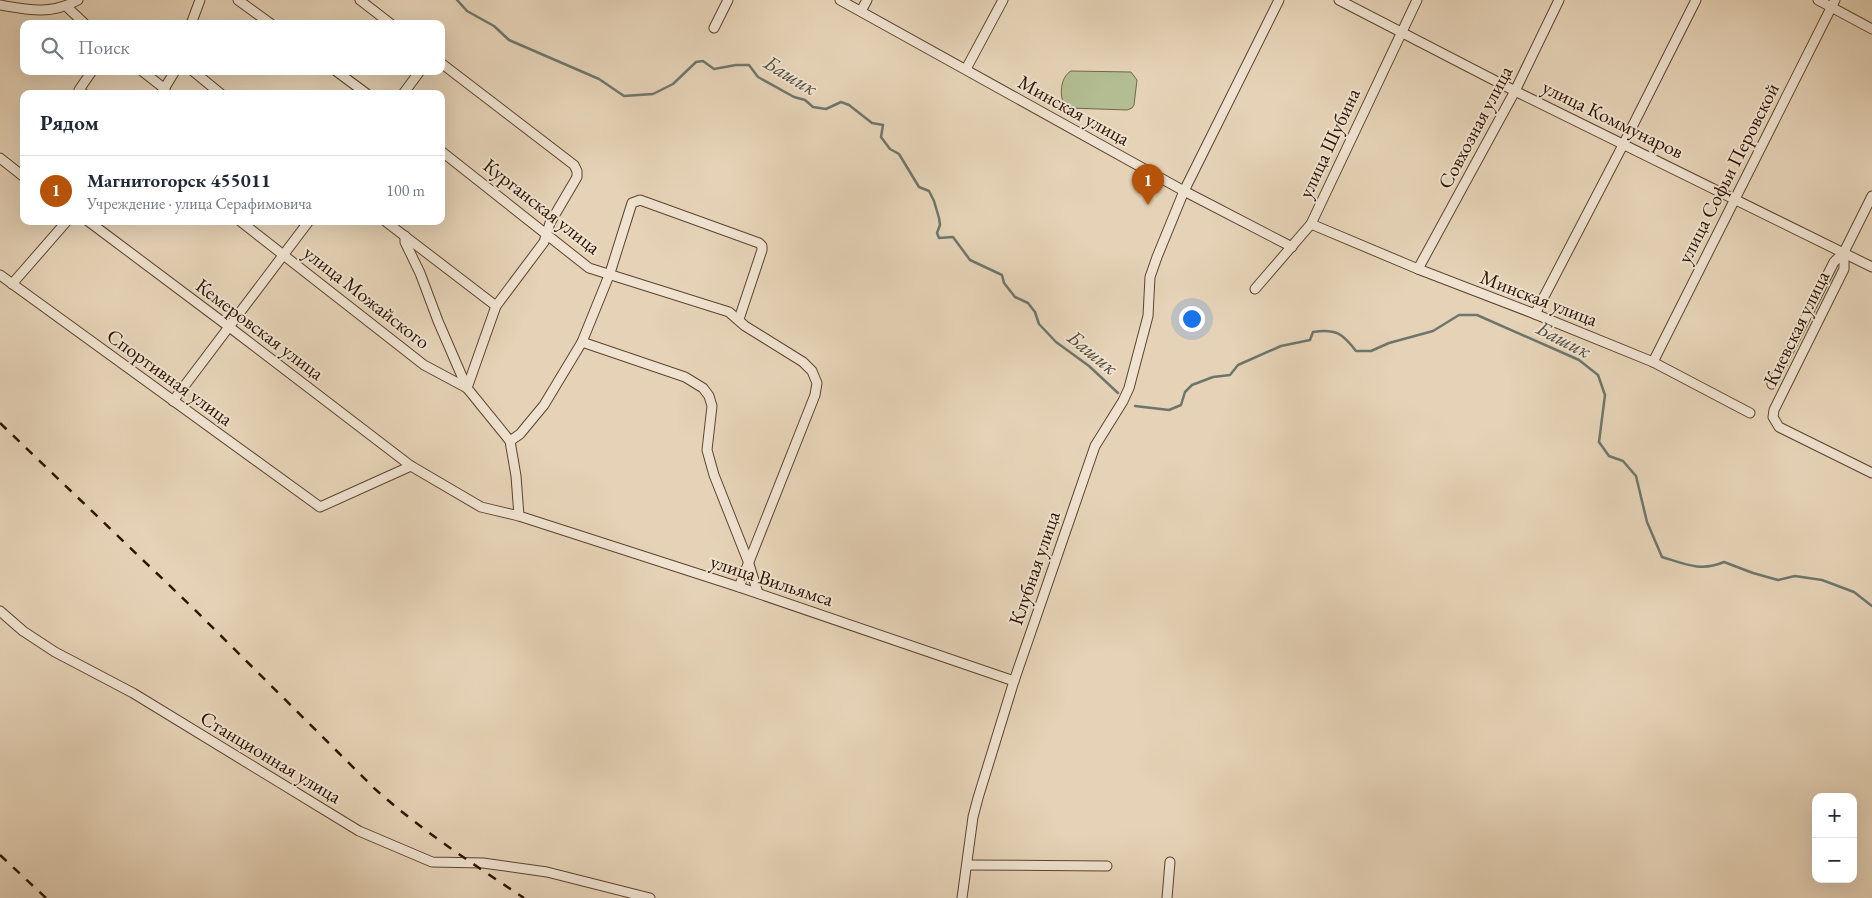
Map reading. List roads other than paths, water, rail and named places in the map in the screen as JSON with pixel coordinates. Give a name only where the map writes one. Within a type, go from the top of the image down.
[{"type":"street","points":[[0,4],[38,11],[66,7],[78,0]]},
{"type":"street","points":[[192,20],[200,0]]},
{"type":"street","points":[[238,0],[266,20]]},
{"type":"street","points":[[360,0],[386,20]]},
{"type":"street","points":[[714,28],[728,0]]},
{"type":"street","name":"Минская улица","points":[[840,0],[1061,124],[1292,247]]},
{"type":"street","points":[[861,11],[867,0]]},
{"type":"street","points":[[966,69],[1003,0]]},
{"type":"street","name":"Клубная улица","points":[[962,898],[973,817],[1014,681],[1095,446],[1129,388],[1140,353],[1148,316],[1150,277],[1157,257],[1184,191],[1279,0]]},
{"type":"street","name":"улица Коммунаров","points":[[1339,0],[1515,91],[1872,267]]},
{"type":"street","name":"улица Шубина","points":[[1255,289],[1311,224],[1417,0]]},
{"type":"street","name":"Совхозная улица","points":[[1418,270],[1515,91],[1559,0]]},
{"type":"street","points":[[1535,314],[1624,144],[1696,0]]},
{"type":"street","points":[[1818,0],[1833,3],[1872,29]]},
{"type":"street","name":"улица Софьи Перовской","points":[[1653,362],[1833,3]]},
{"type":"street","points":[[66,7],[81,20]]},
{"type":"street","points":[[445,66],[574,165],[577,171],[577,177],[550,223],[544,242],[496,306],[467,388]]},
{"type":"street","points":[[83,90],[90,75]]},
{"type":"street","points":[[146,75],[162,90]]},
{"type":"street","points":[[164,90],[173,75]]},
{"type":"street","points":[[198,75],[216,90]]},
{"type":"street","points":[[341,75],[362,90]]},
{"type":"street","points":[[407,90],[417,75]]},
{"type":"street","name":"Курганская улица","points":[[445,154],[589,268],[610,273],[729,312],[744,326],[803,362],[812,371],[817,383],[815,395],[748,561]]},
{"type":"street","points":[[0,158],[20,175]]},
{"type":"street","name":"Киевская улица","points":[[1772,384],[1834,262],[1844,252],[1872,196]]},
{"type":"street","points":[[510,441],[520,434],[544,405],[582,342],[610,273],[632,203],[640,200],[759,243],[762,246],[738,319]]},
{"type":"street","name":"Минская улица","points":[[1311,224],[1418,270],[1535,314],[1653,362],[1750,413]]},
{"type":"street","points":[[12,284],[64,225]]},
{"type":"street","name":"Кемеровская улица","points":[[93,225],[411,466],[481,507],[519,516]]},
{"type":"street","name":"улица Можайского","points":[[245,225],[424,365],[467,388]]},
{"type":"street","points":[[173,401],[306,225]]},
{"type":"street","points":[[390,225],[496,306]]},
{"type":"street","points":[[405,236],[405,242],[420,273],[467,388],[510,441],[516,476],[519,516]]},
{"type":"street","name":"Киевская улица","points":[[1844,252],[1844,270],[1774,410],[1773,417],[1779,428],[1871,470]]},
{"type":"street","name":"Спортивная улица","points":[[0,274],[320,507],[411,466]]},
{"type":"street","points":[[582,342],[685,377],[703,388],[709,396],[712,406],[707,450],[714,475],[748,561],[758,593]]},
{"type":"street","points":[[1784,360],[1796,367]]},
{"type":"street","name":"улица Вильямса","points":[[519,516],[758,593],[1014,681]]},
{"type":"street","points":[[739,587],[748,561]]},
{"type":"street","name":"Станционная улица","points":[[0,611],[23,631],[55,652],[133,693],[359,831],[432,862],[483,863],[547,872],[650,898]]},
{"type":"street","points":[[1167,898],[1170,862]]},
{"type":"street","points":[[967,865],[1107,866]]},
{"type":"waterway","name":"Башик","points":[[457,0],[467,11],[494,26],[509,40],[599,79],[624,96],[653,94],[673,84],[696,62],[703,61],[714,69],[749,65],[758,77],[794,97],[805,100],[813,107],[826,109],[841,102],[849,105],[872,123],[883,125],[881,137],[890,149],[899,154],[919,187],[929,191],[934,201],[940,225],[937,233],[939,238],[953,237],[970,260],[1002,275],[1004,283],[1015,297],[1028,303],[1035,312],[1039,324],[1056,342],[1089,366],[1118,393]]},
{"type":"waterway","name":"Башик","points":[[1135,406],[1169,410],[1181,405],[1185,392],[1192,385],[1213,377],[1230,375],[1238,365],[1281,346],[1310,340],[1313,332],[1333,332],[1343,336],[1356,351],[1371,351],[1389,343],[1433,331],[1459,315],[1477,315],[1579,360],[1598,375],[1605,395],[1599,442],[1609,456],[1623,461],[1636,476],[1647,522],[1662,557],[1700,567],[1724,562],[1778,580],[1795,576],[1822,580],[1854,592],[1872,606]]},
{"type":"railway","points":[[0,423],[194,609],[375,789],[429,833],[524,898]]},
{"type":"railway","points":[[0,855],[46,898]]},
{"type":"place","name":"Магнитогорск 455011","points":[[1148,205]]}]
